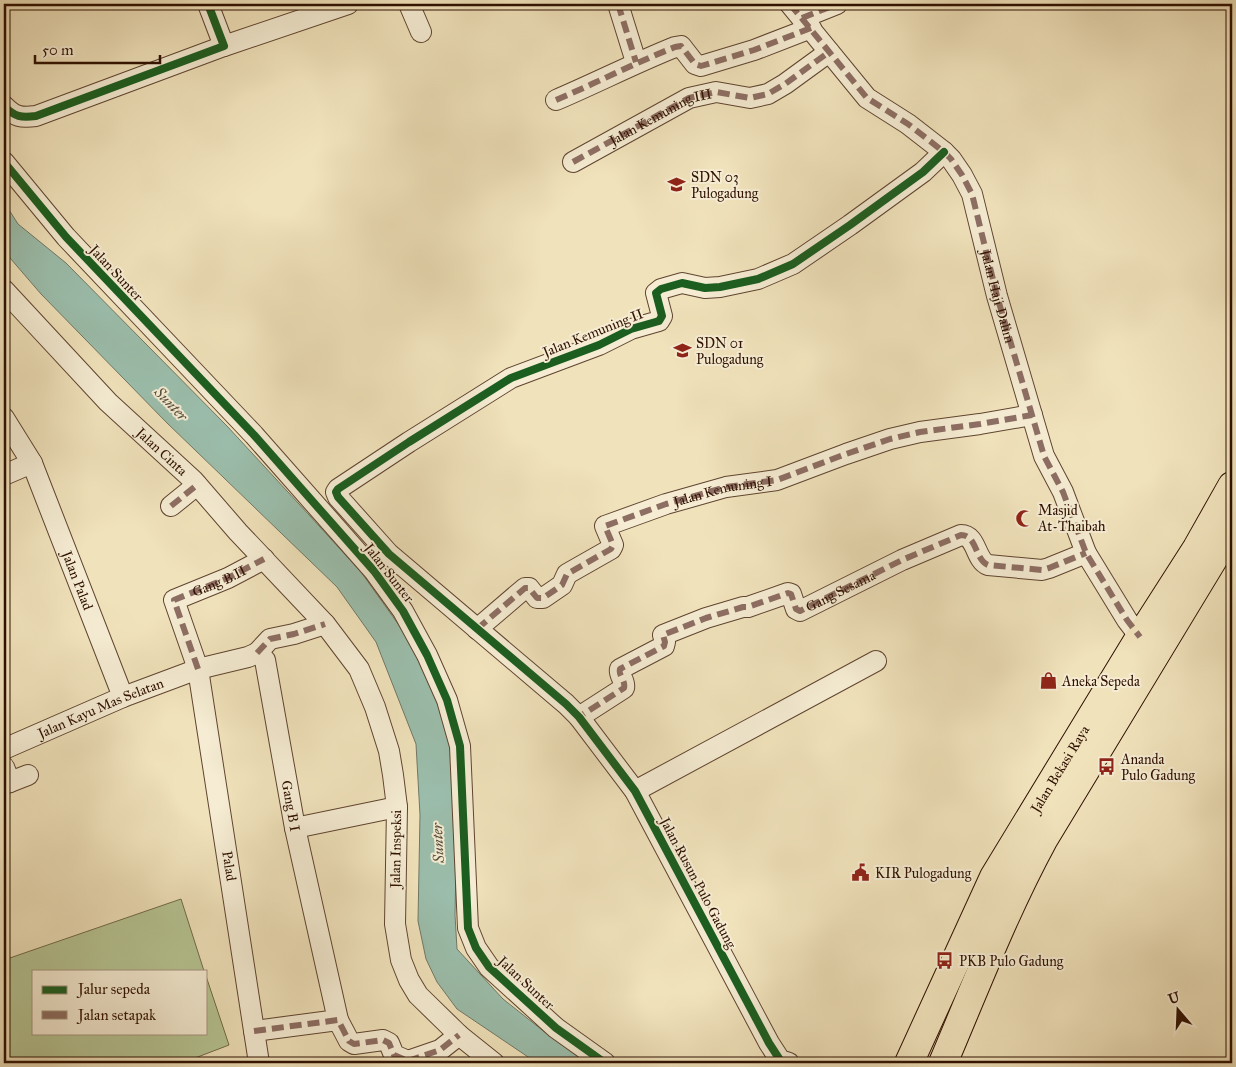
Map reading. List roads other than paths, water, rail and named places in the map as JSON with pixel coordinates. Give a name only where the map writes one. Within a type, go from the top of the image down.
[{"type":"main road","name":"Jalan Bekasi Raya","points":[[909,1063],[994,877],[1140,637],[1197,548],[1232,486]]},
{"type":"main road","name":"Jalan Bekasi Raya","points":[[943,1063],[999,930],[1043,840],[1232,528]]},
{"type":"street","points":[[208,4],[224,46]]},
{"type":"street","points":[[4,106],[11,113],[22,117],[36,116],[224,46],[348,4]]},
{"type":"street","points":[[409,4],[421,32]]},
{"type":"street","points":[[618,4],[636,62]]},
{"type":"street","points":[[556,100],[636,62],[675,47],[681,46],[695,64],[701,66],[754,50],[801,17],[837,4]]},
{"type":"street","name":"Jalan Haji Dalim","points":[[801,17],[867,98],[908,124],[944,152],[957,167],[972,194],[997,296],[1044,456],[1063,492],[1086,553],[1127,620],[1140,637]]},
{"type":"street","name":"Jalan Kemuning III","points":[[573,162],[689,98],[716,92],[750,98],[768,94],[829,52]]},
{"type":"street","name":"Jalan Kemuning II","points":[[338,497],[336,494],[338,489],[503,382],[599,345],[631,329],[658,321],[662,316],[656,293],[661,289],[682,283],[705,288],[720,287],[758,278],[803,258],[923,172],[944,152]]},
{"type":"street","name":"Jalan Sunter","points":[[4,162],[66,237],[254,435],[374,572],[404,611],[427,655],[447,700],[460,746],[468,928],[476,948],[489,967],[549,1022],[604,1063]]},
{"type":"street","name":"Jalan Cinta","points":[[4,290],[108,402],[197,485],[321,620]]},
{"type":"street","name":"Jalan Kemuning I","points":[[477,629],[524,588],[530,588],[537,598],[543,598],[562,584],[568,574],[611,549],[612,545],[606,526],[666,504],[726,486],[777,480],[890,439],[920,432],[1032,415]]},
{"type":"street","name":"Jalan Palad","points":[[4,418],[32,463],[123,697]]},
{"type":"street","points":[[4,475],[32,463]]},
{"type":"street","points":[[171,506],[197,485]]},
{"type":"street","name":"Jalan Rusun Pulo Gadung","points":[[338,497],[389,554],[566,704],[578,717],[635,790],[769,1043],[780,1060],[788,1063]]},
{"type":"street","name":"Gang Sesama","points":[[578,717],[624,688],[625,684],[619,672],[620,669],[664,646],[663,635],[706,618],[748,607],[788,593],[791,594],[796,609],[800,610],[902,560],[961,535],[966,535],[970,538],[982,562],[988,565],[1042,570],[1086,553]]},
{"type":"street","name":"Gang B.II","points":[[174,600],[228,578],[264,559]]},
{"type":"street","name":"Palad","points":[[174,600],[198,669],[260,1063]]},
{"type":"street","points":[[198,669],[248,657],[257,652],[270,639],[294,634],[321,620]]},
{"type":"street","name":"Jalan Inspeksi","points":[[321,620],[359,669],[375,707],[388,751],[397,807],[395,924],[401,960],[408,980],[418,995],[459,1035],[494,1063]]},
{"type":"street","name":"Gang B I","points":[[257,652],[265,660],[295,828],[338,1020],[349,1041],[354,1044],[383,1040],[389,1043],[394,1055],[408,1062]]},
{"type":"street","points":[[635,790],[876,661]]},
{"type":"street","name":"Jalan Kayu Mas Selatan","points":[[4,749],[123,697],[198,669]]},
{"type":"street","points":[[295,828],[397,807]]},
{"type":"street","points":[[254,1031],[338,1020]]},
{"type":"street","points":[[408,1062],[440,1050],[459,1035]]},
{"type":"water","name":"Sunter","points":[[4,202],[18,224],[66,263],[227,426],[299,504],[361,572],[416,649],[450,721],[457,812],[455,915],[457,949],[503,999],[551,1037],[592,1063],[537,1063],[457,1009],[437,982],[426,959],[418,921],[420,815],[416,744],[376,642],[337,587],[167,423],[41,294],[4,251]]},
{"type":"place","name":"SDN 03 Pulogadung","points":[[677,185]]},
{"type":"place","name":"SDN 01 Pulogadung","points":[[682,351]]},
{"type":"place","name":"Masjid At-Thaibah","points":[[1024,518]]},
{"type":"place","name":"Aneka Sepeda","points":[[1048,681]]},
{"type":"place","name":"Ananda Pulo Gadung","points":[[1107,767]]},
{"type":"place","name":"KIR Pulogadung","points":[[861,873]]},
{"type":"place","name":"PKB Pulo Gadung","points":[[945,961]]}]
